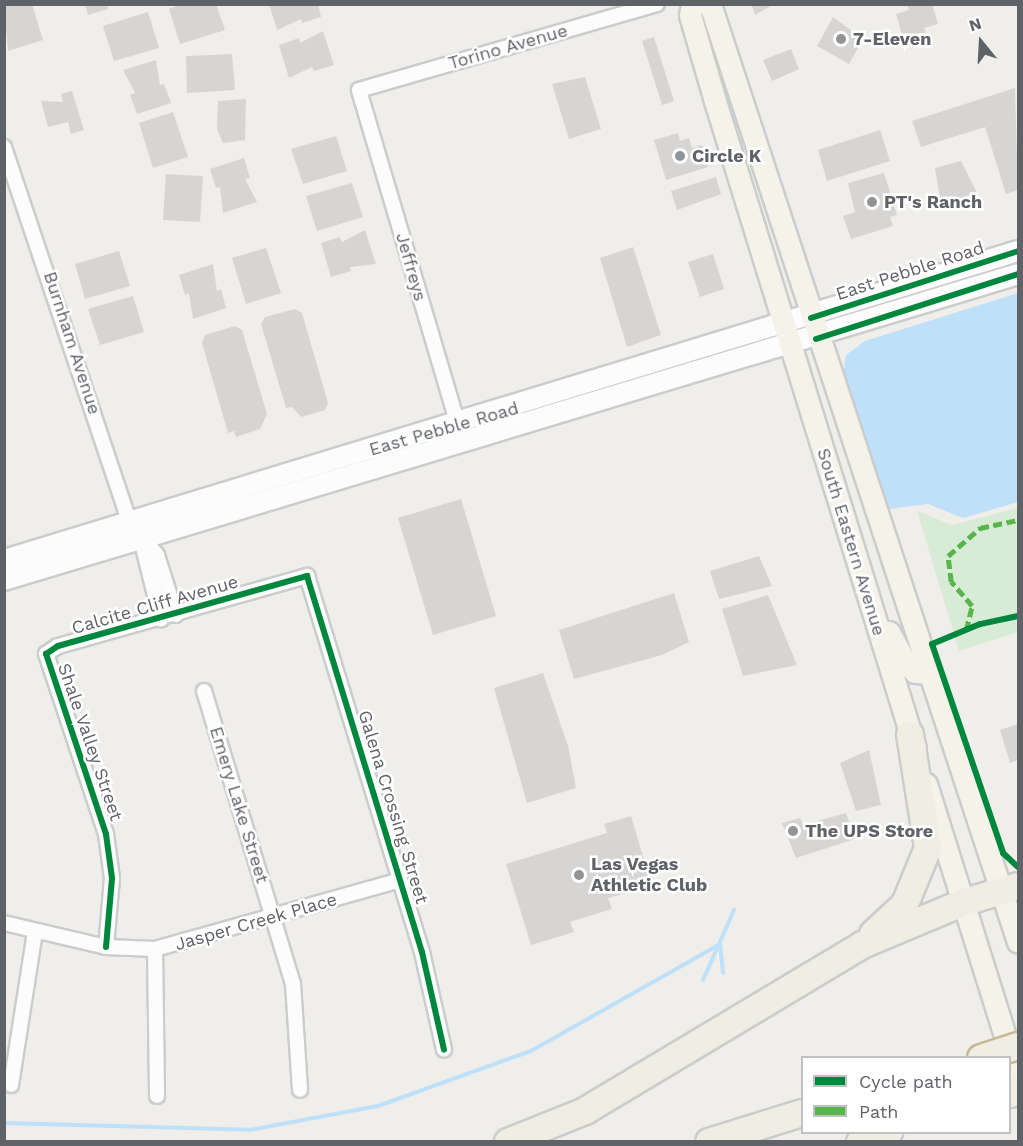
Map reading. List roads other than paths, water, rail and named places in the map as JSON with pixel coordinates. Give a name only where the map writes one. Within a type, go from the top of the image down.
[{"type":"highway","points":[[861,945],[905,904],[925,866],[928,825],[910,734]]},
{"type":"highway","points":[[508,1142],[585,1111],[861,945],[965,902],[1011,888]]},
{"type":"highway","points":[[987,1056],[1018,1046]]},
{"type":"highway","points":[[709,1142],[801,1113]]},
{"type":"highway","points":[[860,1142],[883,1134]]},
{"type":"main road","name":"South Eastern Avenue","points":[[692,4],[690,15],[787,336],[1018,1078]]},
{"type":"main road","name":"South Eastern Avenue","points":[[710,4],[814,329],[929,673],[961,766],[1011,888],[1018,942]]},
{"type":"main road","name":"East Pebble Road","points":[[814,329],[1018,251]]},
{"type":"main road","points":[[999,281],[1018,268]]},
{"type":"main road","name":"East Pebble Road","points":[[4,580],[141,539],[461,435],[787,336],[999,281],[1018,274]]},
{"type":"main road","name":"East Pebble Road","points":[[4,560],[130,523],[461,435]]},
{"type":"main road","points":[[864,586],[898,654],[915,672],[929,673]]},
{"type":"main road","points":[[894,684],[920,684],[947,756],[961,766]]},
{"type":"street","name":"Torino Avenue","points":[[359,90],[657,4]]},
{"type":"street","name":"Jeffreys","points":[[359,90],[461,435]]},
{"type":"street","name":"Burnham Avenue","points":[[4,147],[18,193],[30,211],[130,523],[141,539],[157,555],[176,615]]},
{"type":"street","points":[[4,197],[18,193]]},
{"type":"street","points":[[141,539],[161,620]]},
{"type":"street","name":"Calcite Cliff Avenue","points":[[46,654],[58,646],[161,620],[307,576]]},
{"type":"street","name":"Galena Crossing Street","points":[[307,576],[400,880],[444,1050]]},
{"type":"street","name":"Shale Valley Street","points":[[46,654],[106,834],[112,878],[106,947]]},
{"type":"street","name":"Emery Lake Street","points":[[204,691],[274,918],[296,1002],[300,1090]]},
{"type":"street","name":"Jasper Creek Place","points":[[4,923],[106,947],[155,949],[274,918],[400,880]]},
{"type":"street","points":[[11,1085],[35,931]]},
{"type":"street","points":[[155,949],[158,1096]]},
{"type":"water","points":[[1018,293],[1018,502],[963,518],[928,504],[889,509],[843,376],[846,355],[865,341]]},
{"type":"waterway","points":[[703,980],[734,910]]},
{"type":"waterway","points":[[720,944],[723,973]]},
{"type":"waterway","points":[[4,1123],[250,1130],[378,1106],[531,1051],[720,944]]},
{"type":"place","name":"7-Eleven","points":[[841,39]]},
{"type":"place","name":"Circle K","points":[[680,156]]},
{"type":"place","name":"PT's Ranch","points":[[872,202]]},
{"type":"place","name":"The UPS Store","points":[[793,831]]},
{"type":"place","name":"Las Vegas Athletic Club","points":[[579,875]]}]
